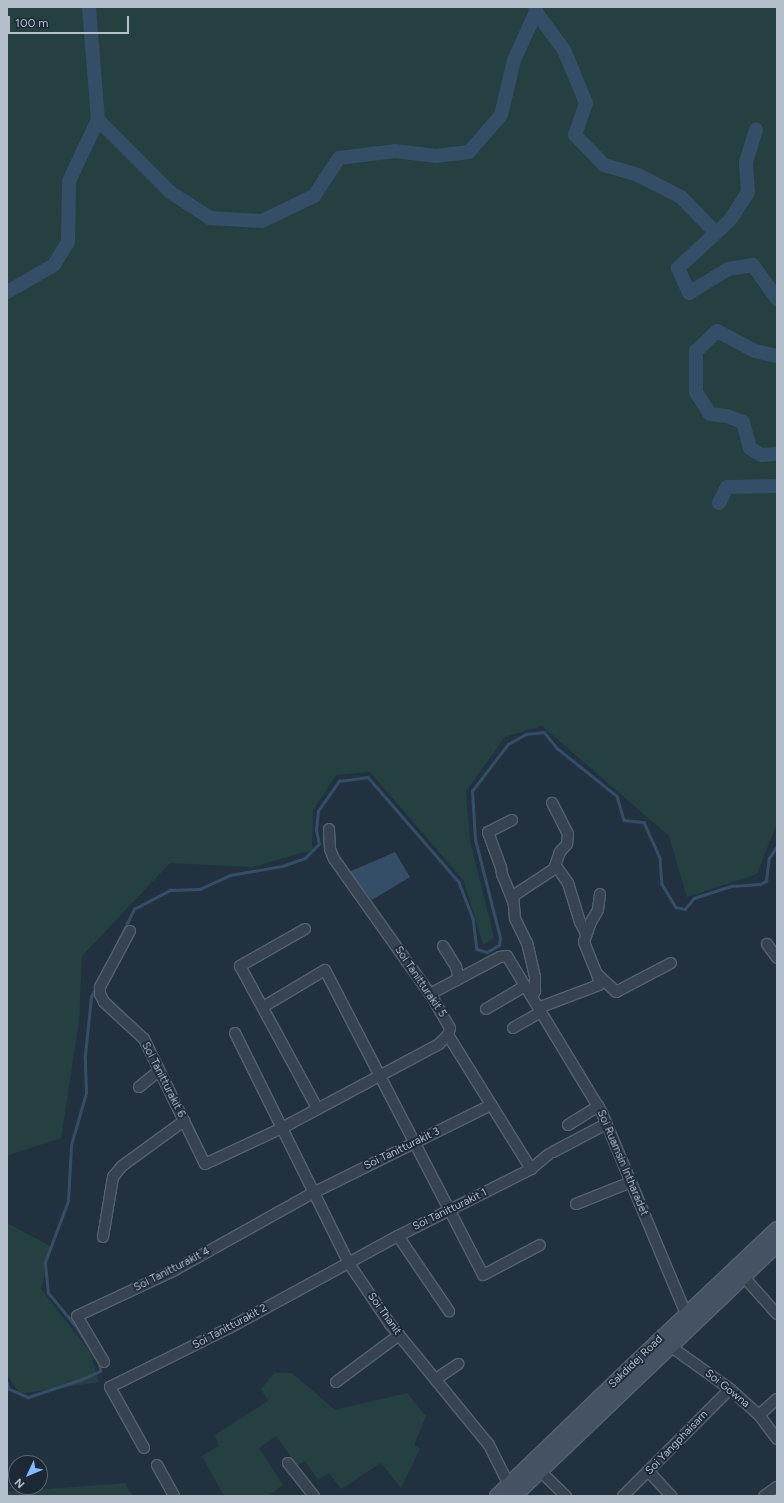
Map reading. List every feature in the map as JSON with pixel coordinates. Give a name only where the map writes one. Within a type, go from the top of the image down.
[{"type":"main road","name":"Sakdidej Road","points":[[512,1490],[686,1314],[777,1229]]},
{"type":"main road","name":"Sakdidej Road","points":[[497,1496],[512,1490],[540,1471],[777,1245]]},
{"type":"street","points":[[532,997],[535,991],[535,977],[530,953],[515,918],[513,896],[552,871],[556,866],[560,852],[567,844],[568,834],[552,803]]},
{"type":"street","points":[[512,820],[488,832],[513,901]]},
{"type":"street","name":"Soi Tanitturakit 5","points":[[329,828],[330,848],[334,859],[430,994],[450,1028],[448,1035],[531,1169]]},
{"type":"street","points":[[556,866],[568,883],[580,922],[586,934]]},
{"type":"street","points":[[513,1028],[540,1010],[597,987],[600,982],[584,942],[586,934],[598,910],[600,894]]},
{"type":"street","points":[[305,929],[240,966],[317,1108]]},
{"type":"street","name":"Soi Tanitturakit 6","points":[[130,931],[100,987],[100,994],[104,1002],[144,1039],[205,1164],[282,1128]]},
{"type":"street","points":[[767,944],[777,957]]},
{"type":"street","points":[[430,994],[459,978],[456,967],[443,946]]},
{"type":"street","name":"Soi Ruamsin Intharadet","points":[[456,981],[500,957],[507,956],[598,1106],[686,1314]]},
{"type":"street","points":[[597,973],[616,992],[671,963]]},
{"type":"street","points":[[263,1007],[325,970],[414,1144],[483,1274],[540,1245]]},
{"type":"street","points":[[486,1009],[525,986]]},
{"type":"street","name":"Soi Thanit","points":[[235,1033],[348,1262],[399,1335],[489,1445],[512,1490]]},
{"type":"street","points":[[282,1128],[439,1044],[448,1035]]},
{"type":"street","points":[[139,1087],[159,1071]]},
{"type":"street","name":"Soi Tanitturakit 3","points":[[313,1193],[491,1105]]},
{"type":"street","points":[[568,1125],[598,1106]]},
{"type":"street","points":[[103,1236],[113,1177],[122,1166],[184,1122]]},
{"type":"street","name":"Soi Tanitturakit 1","points":[[348,1262],[531,1169],[551,1154],[606,1124]]},
{"type":"street","points":[[576,1204],[631,1182]]},
{"type":"street","name":"Soi Tanitturakit 4","points":[[104,1362],[77,1316],[175,1270],[313,1193]]},
{"type":"street","points":[[398,1236],[449,1310]]},
{"type":"street","name":"Soi Tanitturakit 2","points":[[144,1448],[110,1387],[229,1328],[348,1262]]},
{"type":"street","points":[[743,1276],[777,1314]]},
{"type":"street","points":[[336,1382],[399,1335]]},
{"type":"street","name":"Soi Gowna","points":[[670,1346],[730,1389],[759,1415],[776,1435]]},
{"type":"street","points":[[436,1380],[458,1364]]},
{"type":"street","name":"Soi Yangphaisarn","points":[[624,1496],[730,1389]]},
{"type":"street","points":[[759,1415],[777,1399]]},
{"type":"street","points":[[288,1463],[314,1496]]},
{"type":"street","points":[[157,1465],[174,1496]]},
{"type":"street","points":[[540,1471],[566,1496]]},
{"type":"street","points":[[649,1472],[671,1496]]},
{"type":"street","points":[[764,1496],[777,1487]]},
{"type":"green space","points":[[7,7],[777,7],[777,823],[757,874],[687,897],[669,836],[542,726],[505,737],[466,791],[470,841],[494,938],[483,945],[464,881],[370,772],[336,775],[313,810],[312,850],[252,867],[170,863],[82,956],[79,1022],[61,1138],[9,1155],[7,1159]]},
{"type":"green space","points":[[7,1223],[52,1247],[41,1289],[90,1352],[99,1382],[20,1394],[7,1375]]},
{"type":"green space","points":[[274,1373],[292,1373],[335,1410],[407,1393],[426,1416],[414,1445],[420,1449],[401,1488],[381,1463],[341,1489],[329,1473],[318,1480],[305,1461],[297,1465],[276,1436],[259,1448],[283,1485],[267,1496],[224,1496],[202,1456],[219,1446],[215,1435],[268,1401],[261,1389]]},
{"type":"green space","points":[[125,1483],[133,1496],[7,1496],[8,1492],[8,1495],[48,1495],[48,1489]]},
{"type":"water","points":[[395,852],[410,877],[372,900],[349,872]]},
{"type":"waterway","points":[[7,292],[54,265],[68,242],[69,181],[98,120],[89,7]]},
{"type":"waterway","points":[[535,7],[536,12],[564,50],[586,103],[575,135],[604,165],[638,175],[681,197],[716,233],[678,268],[689,293],[728,269],[753,265],[777,299]]},
{"type":"waterway","points":[[98,120],[170,192],[210,218],[262,221],[314,196],[339,158],[395,151],[436,156],[469,152],[501,115],[514,60],[536,12]]},
{"type":"waterway","points":[[716,233],[730,220],[748,192],[746,162],[756,129]]},
{"type":"waterway","points":[[777,356],[755,351],[717,331],[696,351],[696,392],[710,414],[727,416],[743,422],[750,448],[761,455],[777,454]]},
{"type":"waterway","points":[[719,503],[727,487],[777,486]]},
{"type":"waterway","points":[[106,966],[134,909],[170,890],[200,889],[230,875],[282,866],[305,858],[319,844],[316,830],[318,811],[339,781],[368,777],[459,882],[473,918],[477,949],[487,952],[499,945],[500,938],[475,839],[472,791],[508,744],[526,734],[544,732],[557,748],[617,796],[624,820],[644,822],[660,858],[662,884],[676,907],[685,909],[694,898],[732,886],[760,884],[766,881],[769,858],[777,846]]},
{"type":"waterway","points":[[95,1357],[76,1327],[48,1293],[45,1262],[68,1201],[71,1145],[86,1093],[85,1055],[91,997],[96,987]]},
{"type":"waterway","points":[[7,1382],[9,1389],[28,1397],[80,1380],[100,1371],[99,1362]]}]
